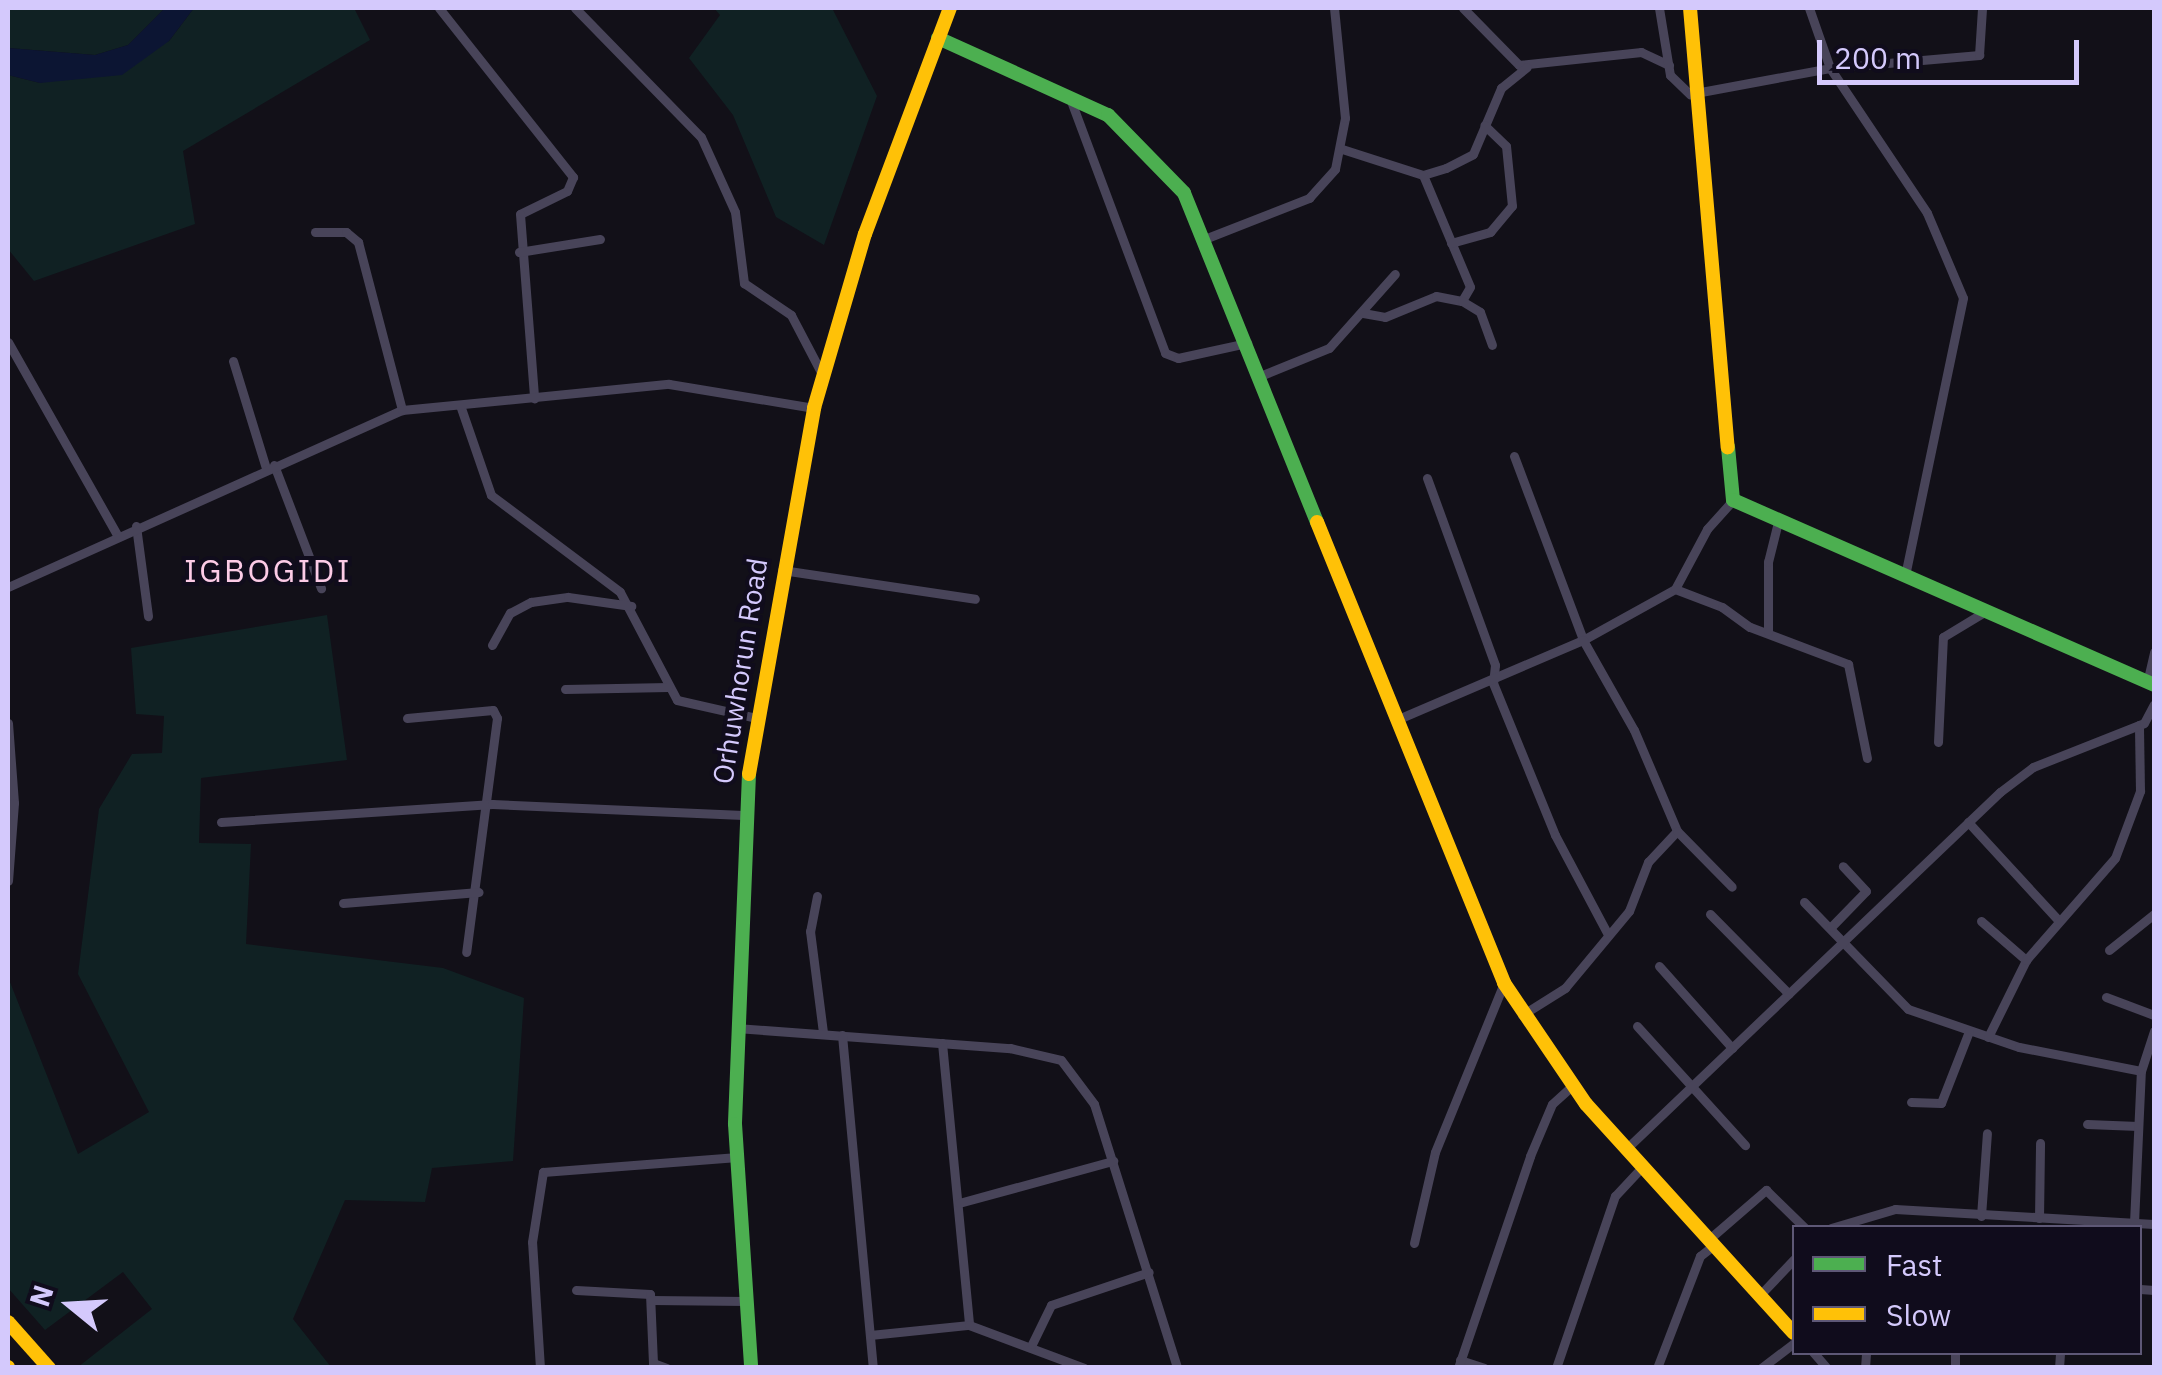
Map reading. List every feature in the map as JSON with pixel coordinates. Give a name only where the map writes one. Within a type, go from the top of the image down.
[{"type":"street","points":[[438,8],[572,171],[567,190],[520,214],[534,398]]},
{"type":"street","points":[[575,8],[701,138],[735,212],[744,283],[791,315],[823,376]]},
{"type":"street","name":"Orhuwhorun Road","points":[[751,1368],[737,1157],[736,1028],[743,815],[756,718],[780,570],[814,408],[950,8]]},
{"type":"street","points":[[1207,238],[1309,198],[1342,149],[1334,8]]},
{"type":"street","points":[[1463,8],[1490,43],[1527,66]]},
{"type":"street","points":[[1659,8],[1669,64],[1680,88],[1699,94],[1830,68],[1979,54],[1982,8]]},
{"type":"street","points":[[1394,722],[1493,683],[1583,640],[1675,589],[1707,529],[1733,500],[1690,8]]},
{"type":"street","points":[[1809,8],[1830,68],[1927,212],[1963,298],[1905,576]]},
{"type":"street","points":[[938,38],[1068,93],[1138,138],[1184,193],[1250,342],[1394,722],[1504,983],[1572,1086],[1792,1331]]},
{"type":"street","points":[[1342,149],[1424,176],[1473,154],[1501,88],[1527,66],[1641,52],[1669,64]]},
{"type":"street","points":[[1068,93],[1165,353],[1178,358],[1250,342]]},
{"type":"street","points":[[1451,243],[1490,232],[1512,206],[1510,155],[1500,134],[1484,125]]},
{"type":"street","points":[[1424,176],[1470,287],[1462,301]]},
{"type":"street","points":[[315,232],[346,232],[358,242],[402,410]]},
{"type":"street","points":[[520,252],[600,238]]},
{"type":"street","points":[[1260,376],[1330,348],[1395,274]]},
{"type":"street","points":[[1363,312],[1385,317],[1436,296],[1462,301],[1480,312],[1492,345]]},
{"type":"street","points":[[8,342],[118,535]]},
{"type":"street","points":[[233,361],[270,466],[321,588]]},
{"type":"street","points":[[8,587],[136,526],[402,410],[669,384],[814,408]]},
{"type":"street","points":[[460,405],[491,495],[631,606],[668,688],[684,703],[756,718]]},
{"type":"street","points":[[1514,456],[1583,640],[1634,730],[1677,831],[1732,887]]},
{"type":"street","points":[[1427,478],[1495,666],[1493,683],[1555,834],[1607,933]]},
{"type":"street","points":[[1733,500],[2151,684],[2154,652]]},
{"type":"street","points":[[1768,631],[1768,562],[1778,522]]},
{"type":"street","points":[[136,526],[148,616]]},
{"type":"street","points":[[780,570],[974,598]]},
{"type":"street","points":[[1675,589],[1848,664],[1868,758]]},
{"type":"street","points":[[492,646],[510,614],[531,602],[568,597],[631,606]]},
{"type":"street","points":[[1938,742],[1942,638],[1987,610]]},
{"type":"street","points":[[565,689],[668,688]]},
{"type":"street","points":[[1626,1149],[1968,822],[2033,767],[2139,725],[2154,704]]},
{"type":"street","points":[[407,718],[493,710],[492,804],[466,952]]},
{"type":"street","points":[[8,723],[14,804],[8,880]]},
{"type":"street","points":[[1988,1037],[2026,960],[2115,858],[2140,790],[2139,725]]},
{"type":"street","points":[[222,822],[492,804],[743,815]]},
{"type":"street","points":[[1968,822],[2058,920]]},
{"type":"street","points":[[1522,1014],[1548,1005],[1641,895],[1648,862],[1677,831]]},
{"type":"street","points":[[1831,928],[1866,891],[1843,866]]},
{"type":"street","points":[[343,902],[479,892]]},
{"type":"street","points":[[817,896],[810,931],[822,1032]]},
{"type":"street","points":[[1804,902],[1892,998],[1988,1037],[2140,1071]]},
{"type":"street","points":[[1710,914],[1789,994]]},
{"type":"street","points":[[2109,950],[2154,914]]},
{"type":"street","points":[[1981,921],[2026,960]]},
{"type":"street","points":[[1659,966],[1732,1048]]},
{"type":"street","points":[[1414,1243],[1434,1152],[1504,983]]},
{"type":"street","points":[[2106,997],[2154,1015]]},
{"type":"street","points":[[1637,1026],[1746,1145]]},
{"type":"street","points":[[736,1028],[942,1042],[1061,1060],[1082,1080],[1149,1272],[1177,1368]]},
{"type":"street","points":[[1911,1102],[1942,1104],[1968,1031]]},
{"type":"street","points":[[2134,1223],[2140,1071],[2154,1031]]},
{"type":"street","points":[[842,1035],[873,1368]]},
{"type":"street","points":[[942,1042],[969,1324]]},
{"type":"street","points":[[1484,1368],[1459,1364],[1530,1156],[1552,1104],[1572,1086]]},
{"type":"street","points":[[2087,1124],[2138,1126]]},
{"type":"street","points":[[1981,1216],[1986,1133]]},
{"type":"street","points":[[2039,1218],[2040,1143]]},
{"type":"street","points":[[540,1368],[532,1242],[543,1172],[737,1157]]},
{"type":"street","points":[[959,1203],[1112,1160]]},
{"type":"street","points":[[1556,1368],[1615,1196],[1642,1167]]},
{"type":"street","points":[[1657,1368],[1700,1256],[1711,1243],[1766,1190],[1802,1225]]},
{"type":"street","points":[[1838,1225],[1872,1210],[2039,1218],[2061,1224],[2154,1224]]},
{"type":"street","points":[[1758,1296],[1792,1261]]},
{"type":"street","points":[[1032,1344],[1052,1306],[1149,1272]]},
{"type":"street","points":[[576,1290],[646,1290],[651,1300],[654,1362],[666,1368]]},
{"type":"street","points":[[651,1300],[746,1301]]},
{"type":"street","points":[[8,1322],[49,1368]]},
{"type":"street","points":[[870,1335],[969,1324],[1032,1344],[1084,1368]]},
{"type":"street","points":[[1760,1368],[1792,1345]]},
{"type":"shaded area","points":[[8,8],[165,8],[128,45],[95,55],[8,48]]},
{"type":"shaded area","points":[[194,8],[354,8],[370,40],[183,151],[195,224],[34,281],[8,249],[8,75],[40,83],[169,41]]},
{"type":"shaded area","points":[[714,8],[832,8],[877,96],[824,245],[776,217],[733,115],[689,58],[720,15]]},
{"type":"shaded area","points":[[327,615],[347,760],[201,778],[199,843],[251,844],[246,944],[443,968],[524,998],[513,1161],[432,1168],[425,1202],[345,1200],[293,1319],[331,1367],[78,1367],[152,1309],[123,1272],[45,1330],[8,1288],[8,977],[78,1154],[149,1112],[78,974],[99,809],[132,754],[162,753],[164,716],[136,714],[131,648]]},
{"type":"water","points":[[165,8],[194,8],[169,41],[122,75],[40,83],[8,75],[8,48],[95,55],[128,45]]},
{"type":"traffic: fast","points":[[938,38],[1108,115],[1184,193],[1317,522]]},
{"type":"traffic: fast","points":[[1728,447],[1733,500],[2154,685]]},
{"type":"traffic: fast","points":[[749,774],[735,1124],[751,1368]]},
{"type":"traffic: slow","points":[[749,774],[814,408],[865,234],[950,8]]},
{"type":"traffic: slow","points":[[1690,8],[1728,447]]},
{"type":"traffic: slow","points":[[1317,522],[1504,983],[1586,1104],[1792,1331]]},
{"type":"traffic: slow","points":[[8,1322],[49,1368]]},
{"type":"district","name":"IGBOGIDI","points":[[268,570]]}]
